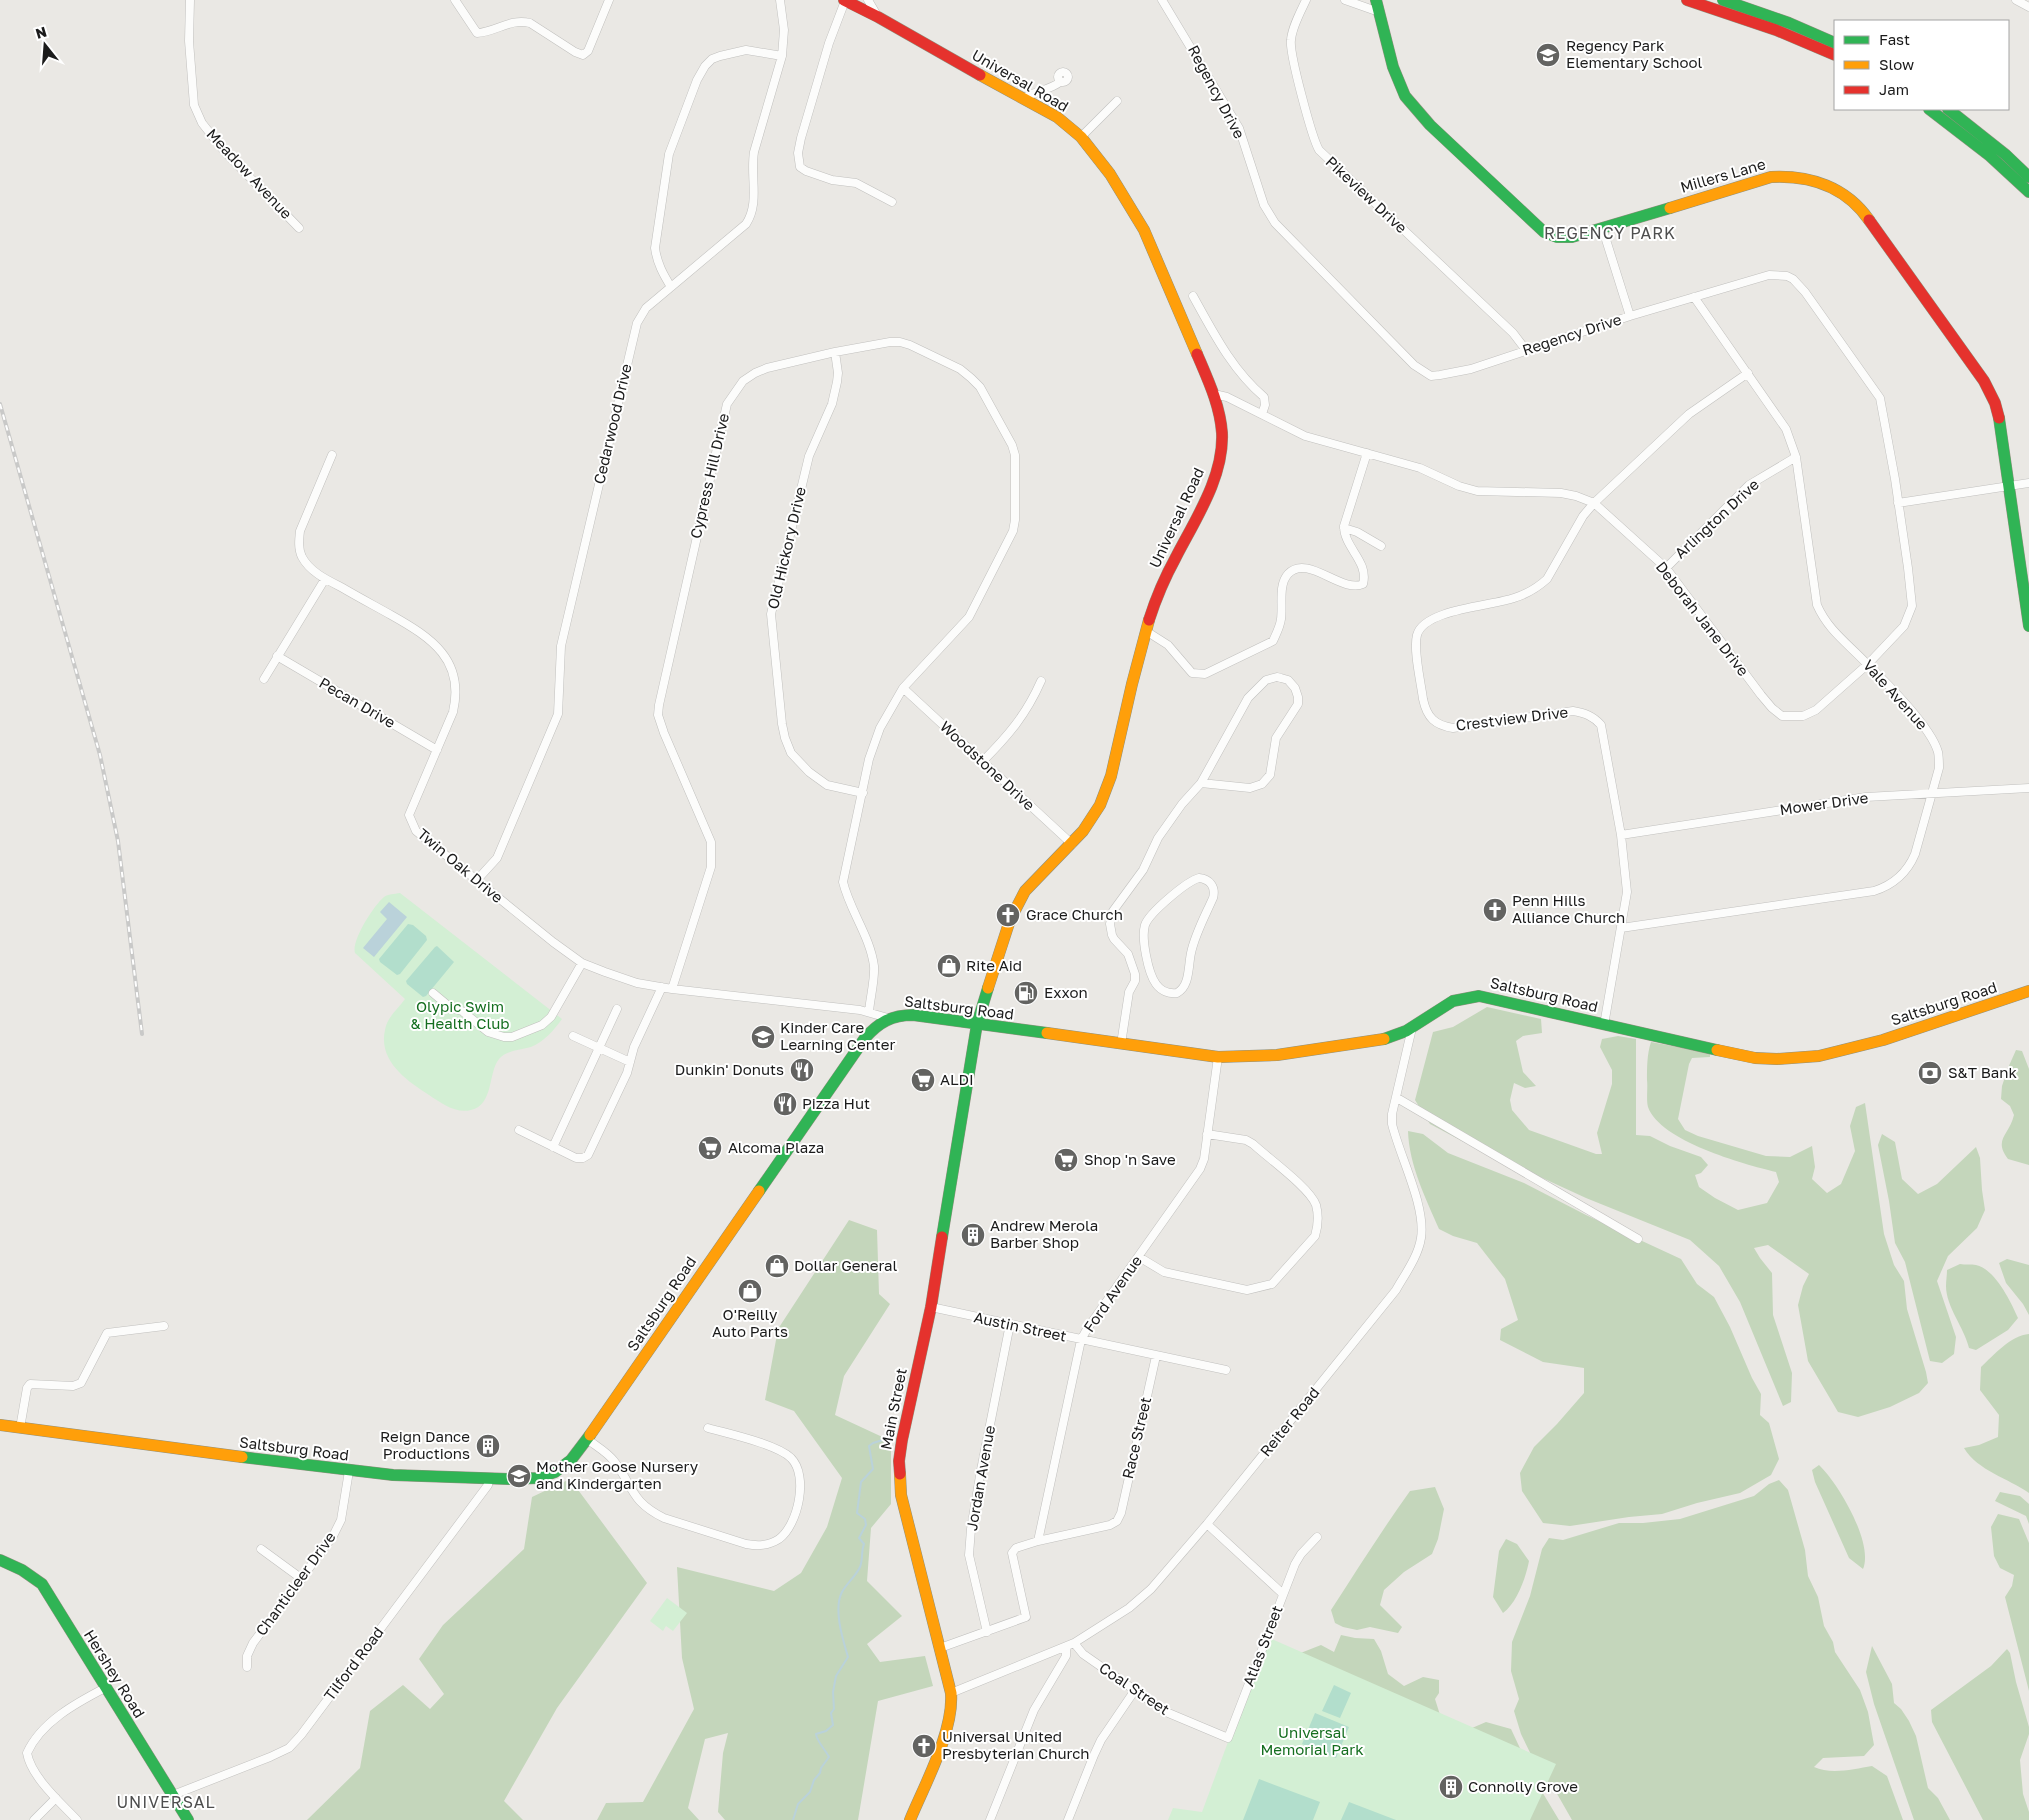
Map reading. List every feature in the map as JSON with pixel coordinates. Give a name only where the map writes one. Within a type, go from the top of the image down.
[{"type":"main road","name":"Universal Road","points":[[844,0],[1057,117],[1081,137],[1110,174],[1144,230],[1214,394],[1219,411],[1222,440],[1216,468],[1209,488],[1160,592],[1146,631],[1105,795],[1092,818],[1072,844],[1036,878],[1017,904],[1001,945],[977,1024]]},
{"type":"main road","points":[[1687,0],[1776,30],[1834,55]]},
{"type":"main road","points":[[1723,0],[1789,23],[1834,43]]},
{"type":"main road","name":"Millers Lane","points":[[1377,6],[1393,67],[1404,96],[1430,125],[1542,232],[1562,239],[1770,178],[1798,176],[1816,180],[1838,190],[1852,200],[1867,217],[1984,381],[1995,403],[2001,424],[2029,626]]},
{"type":"main road","points":[[1930,110],[1985,151],[2029,192]]},
{"type":"main road","points":[[1949,110],[1992,143],[2029,177]]},
{"type":"main road","name":"Saltsburg Road","points":[[0,1425],[349,1471],[393,1475],[523,1479],[550,1474],[570,1460],[587,1439],[865,1038],[878,1024],[897,1015],[910,1015],[1218,1057],[1256,1058],[1371,1042],[1393,1037],[1412,1028],[1445,1004],[1470,996],[1479,996],[1755,1058],[1792,1060],[1833,1054],[1898,1036],[2029,990]]},
{"type":"main road","name":"Main Street","points":[[910,1820],[952,1716],[951,1693],[901,1494],[899,1461],[931,1307],[977,1024]]},
{"type":"main road","name":"Hershey Road","points":[[0,1560],[19,1567],[42,1584],[188,1820]]},
{"type":"street","name":"Meadow Avenue","points":[[190,0],[189,41],[194,105],[202,124],[225,152],[299,228]]},
{"type":"street","points":[[456,0],[477,33],[521,21],[530,23],[575,52],[583,55],[588,51],[609,0]]},
{"type":"street","name":"Cedarwood Drive","points":[[476,881],[496,858],[558,714],[561,646],[637,324],[646,308],[746,224],[753,211],[752,168],[754,152],[782,56],[784,30],[780,0]]},
{"type":"street","points":[[844,0],[828,43],[800,138],[798,152],[800,167],[806,172],[832,180],[856,183],[892,202]]},
{"type":"street","points":[[868,0],[878,17]]},
{"type":"street","name":"Regency Drive","points":[[1162,0],[1239,128],[1264,205],[1275,223],[1414,365],[1431,376],[1440,376],[1471,369],[1630,316],[1778,274],[1793,280],[1827,322],[1880,398],[1898,503]]},
{"type":"street","name":"Pikeview Drive","points":[[1306,0],[1292,33],[1290,48],[1312,134],[1319,150],[1513,333],[1526,350]]},
{"type":"street","points":[[1345,0],[1377,6]]},
{"type":"street","points":[[2016,0],[2029,7]]},
{"type":"street","points":[[671,287],[657,260],[655,248],[669,154],[697,80],[705,66],[720,56],[746,50],[782,56]]},
{"type":"street","points":[[1024,98],[1033,92],[1054,86],[1060,82]]},
{"type":"street","points":[[1081,137],[1117,101]]},
{"type":"street","points":[[1602,227],[1630,316]]},
{"type":"street","points":[[1193,296],[1215,337],[1243,378],[1264,397],[1265,405],[1262,414]]},
{"type":"street","name":"Vale Avenue","points":[[1621,928],[1885,888],[1910,867],[1933,794],[1939,768],[1938,753],[1924,725],[1868,664],[1829,627],[1817,604],[1796,457],[1786,429],[1694,297]]},
{"type":"street","name":"Cypress Hill Drive","points":[[672,989],[711,867],[711,842],[664,733],[658,715],[658,705],[727,404],[743,382],[755,373],[778,365],[835,352],[890,342],[900,342],[960,369],[980,387],[1012,445],[1015,455],[1015,520],[1008,541],[969,617],[903,688],[880,728],[869,760],[843,882],[874,968],[869,1012]]},
{"type":"street","name":"Old Hickory Drive","points":[[835,352],[838,373],[836,389],[832,404],[809,456],[772,614],[782,724],[791,753],[799,763],[827,785],[863,793]]},
{"type":"street","name":"Crestview Drive","points":[[1604,1025],[1627,892],[1621,836],[1601,725],[1595,718],[1586,713],[1573,711],[1453,728],[1440,726],[1433,722],[1427,712],[1418,666],[1417,635],[1424,624],[1444,614],[1512,599],[1534,590],[1547,578],[1583,516],[1594,503],[1689,414],[1748,373]]},
{"type":"street","name":"Deborah Jane Drive","points":[[1214,394],[1227,397],[1305,436],[1420,468],[1459,486],[1476,491],[1561,493],[1594,503],[1666,568],[1761,695],[1782,716],[1803,716],[1816,710],[1868,664],[1904,626],[1912,606],[1898,503]]},
{"type":"street","points":[[1146,631],[1163,642],[1192,673],[1205,674],[1274,641],[1281,620],[1283,581],[1292,570],[1298,568],[1316,571],[1351,586],[1358,587],[1363,584],[1364,572],[1362,566],[1346,536],[1344,528],[1367,453]]},
{"type":"street","name":"Twin Oak Drive","points":[[332,455],[300,531],[298,544],[301,555],[308,566],[325,579],[420,631],[436,644],[444,655],[452,667],[455,680],[456,698],[453,712],[409,815],[416,831],[476,881],[582,963],[637,983],[672,989],[860,1010],[888,1018]]},
{"type":"street","name":"Arlington Drive","points":[[1666,568],[1750,485],[1796,457]]},
{"type":"street","points":[[1898,503],[2029,483]]},
{"type":"street","points":[[1344,528],[1357,532],[1382,546]]},
{"type":"street","points":[[264,679],[325,579]]},
{"type":"street","name":"Pecan Drive","points":[[277,656],[437,750]]},
{"type":"street","points":[[1121,1044],[1129,992],[1135,978],[1134,968],[1128,954],[1114,939],[1110,917],[1143,870],[1158,838],[1182,804],[1201,783],[1240,711],[1255,691],[1262,683],[1272,678],[1288,680],[1297,692],[1298,704],[1276,738],[1272,770],[1266,780],[1256,787],[1250,788],[1201,783]]},
{"type":"street","points":[[982,762],[1022,718],[1041,681]]},
{"type":"street","name":"Woodstone Drive","points":[[903,688],[1072,844]]},
{"type":"street","points":[[1209,769],[1218,784]]},
{"type":"street","name":"Mower Drive","points":[[1621,836],[1866,797],[2029,788]]},
{"type":"street","points":[[1199,878],[1208,881],[1214,888],[1213,898],[1195,937],[1184,988],[1177,993],[1168,993],[1156,984],[1152,976],[1143,939],[1148,919],[1191,881],[1199,878]]},
{"type":"street","points":[[433,993],[451,1008],[462,1011],[488,1032],[504,1037],[512,1037],[542,1025],[552,1016],[582,963]]},
{"type":"street","points":[[1135,978],[1152,976]]},
{"type":"street","points":[[519,1130],[576,1158],[583,1158],[588,1155],[627,1073],[634,1047],[662,987]]},
{"type":"street","points":[[553,1147],[617,1009]]},
{"type":"street","name":"Reiter Road","points":[[951,1693],[1074,1643],[1129,1608],[1151,1589],[1207,1524],[1396,1290],[1416,1255],[1421,1239],[1418,1205],[1392,1124],[1392,1114],[1412,1028]]},
{"type":"street","points":[[573,1036],[630,1062]]},
{"type":"street","name":"Ford Avenue","points":[[1038,1541],[1081,1340],[1200,1169],[1204,1159],[1218,1057]]},
{"type":"street","points":[[1397,1098],[1638,1239]]},
{"type":"street","points":[[1139,1257],[1164,1272],[1246,1290],[1272,1284],[1315,1236],[1318,1226],[1318,1213],[1315,1203],[1308,1193],[1253,1144],[1246,1140],[1207,1134]]},
{"type":"street","name":"Austin Street","points":[[931,1307],[1226,1370]]},
{"type":"street","name":"Jordan Avenue","points":[[987,1632],[969,1555],[980,1470],[1010,1324]]},
{"type":"street","points":[[20,1428],[27,1388],[30,1384],[73,1386],[81,1383],[107,1334],[164,1326]]},
{"type":"street","name":"Race Street","points":[[1038,1541],[1110,1525],[1117,1521],[1121,1513],[1156,1356]]},
{"type":"street","points":[[587,1439],[610,1457],[639,1502],[655,1514],[746,1544],[760,1546],[778,1540],[784,1535],[790,1525],[800,1496],[801,1482],[792,1459],[780,1451],[708,1428]]},
{"type":"street","name":"Chanticleer Drive","points":[[247,1667],[247,1656],[253,1642],[333,1536],[341,1520],[349,1471]]},
{"type":"street","name":"Tilford Road","points":[[173,1795],[289,1748],[301,1736],[488,1485],[490,1478]]},
{"type":"street","name":"Atlas Street","points":[[1207,1524],[1283,1594],[1228,1738]]},
{"type":"street","points":[[1283,1594],[1295,1564],[1301,1554],[1317,1537]]},
{"type":"street","points":[[940,1648],[1026,1618],[1012,1553],[1016,1548],[1038,1541]]},
{"type":"street","points":[[261,1549],[302,1579]]},
{"type":"street","name":"Coal Street","points":[[1074,1643],[1083,1654],[1166,1712],[1228,1738]]},
{"type":"street","points":[[990,1820],[1034,1710],[1066,1656],[1066,1647]]},
{"type":"street","points":[[78,1820],[56,1798],[32,1768],[27,1753],[46,1726],[88,1696],[105,1688]]},
{"type":"street","points":[[1068,1820],[1094,1755],[1135,1690]]},
{"type":"street","points":[[34,1820],[56,1798]]},
{"type":"green space","name":"Olypic Swim & Health Club","points":[[400,893],[562,1019],[540,1042],[531,1047],[510,1052],[499,1059],[484,1102],[471,1110],[465,1111],[449,1107],[412,1083],[396,1069],[386,1051],[384,1041],[386,1025],[405,999],[355,953],[355,947],[356,940],[364,924],[380,901],[387,895]]},
{"type":"green space","points":[[408,924],[413,925],[426,936],[427,940],[400,974],[397,975],[380,962],[379,959]]},
{"type":"green space","points":[[437,946],[454,962],[426,996],[423,997],[406,981]]},
{"type":"green space","points":[[1487,1007],[1541,1019],[1542,1033],[1523,1036],[1516,1041],[1523,1072],[1536,1086],[1525,1088],[1514,1083],[1510,1100],[1512,1110],[1529,1130],[1596,1154],[1602,1154],[1597,1133],[1612,1084],[1612,1070],[1600,1047],[1602,1039],[1618,1036],[1636,1039],[1636,1135],[1650,1136],[1670,1146],[1701,1157],[1708,1165],[1701,1173],[1695,1175],[1699,1187],[1738,1210],[1767,1203],[1779,1182],[1776,1172],[1724,1157],[1704,1149],[1668,1130],[1656,1119],[1648,1107],[1647,1101],[1647,1061],[1651,1042],[1710,1053],[1710,1057],[1692,1058],[1689,1064],[1678,1119],[1685,1130],[1698,1136],[1766,1156],[1790,1157],[1812,1146],[1815,1167],[1812,1179],[1827,1193],[1841,1184],[1855,1151],[1850,1126],[1856,1107],[1865,1103],[1884,1234],[1894,1265],[1904,1281],[1907,1309],[1928,1383],[1919,1393],[1890,1407],[1858,1417],[1838,1412],[1808,1361],[1798,1305],[1803,1286],[1809,1274],[1768,1245],[1754,1248],[1772,1273],[1773,1315],[1792,1373],[1791,1402],[1783,1406],[1740,1302],[1719,1266],[1690,1240],[1586,1198],[1462,1141],[1430,1124],[1415,1100],[1433,1032],[1453,1027]]},
{"type":"green space","points":[[2016,1050],[2022,1051],[2029,1069],[2029,1165],[2008,1159],[2002,1147],[2002,1142],[2014,1115],[2010,1106],[2001,1099],[2002,1086]]},
{"type":"green space","points":[[1408,1131],[1423,1134],[1448,1153],[1524,1183],[1586,1215],[1681,1259],[1697,1284],[1714,1297],[1761,1394],[1760,1415],[1769,1423],[1779,1459],[1771,1475],[1740,1493],[1697,1503],[1662,1514],[1570,1526],[1543,1523],[1522,1491],[1520,1473],[1534,1447],[1584,1393],[1584,1368],[1543,1362],[1500,1340],[1501,1329],[1518,1320],[1505,1279],[1477,1243],[1453,1236],[1439,1229],[1415,1169],[1411,1156]]},
{"type":"green space","points":[[1882,1134],[1895,1142],[1902,1179],[1918,1194],[1937,1184],[1976,1147],[1980,1158],[1985,1210],[1977,1228],[1948,1256],[1937,1281],[1956,1337],[1954,1354],[1942,1363],[1930,1361],[1905,1262],[1895,1243],[1878,1145]]},
{"type":"green space","points":[[849,1220],[877,1230],[879,1294],[890,1304],[844,1376],[835,1415],[891,1441],[891,1504],[871,1528],[867,1581],[902,1616],[867,1644],[880,1662],[925,1656],[933,1686],[878,1701],[858,1820],[725,1820],[718,1812],[723,1753],[728,1733],[705,1739],[688,1808],[699,1820],[597,1820],[606,1803],[643,1802],[694,1709],[682,1658],[677,1567],[774,1591],[801,1573],[827,1527],[842,1478],[794,1411],[765,1400],[778,1329]]},
{"type":"green space","points":[[2007,1259],[2029,1265],[2029,1315],[2023,1304],[2006,1283],[1999,1263]]},
{"type":"green space","points":[[1960,1264],[1976,1265],[1990,1273],[2002,1287],[2018,1318],[2008,1330],[1976,1350],[1969,1348],[1947,1294],[1947,1270]]},
{"type":"green space","points":[[2029,1334],[2029,1493],[1977,1463],[1964,1448],[1979,1445],[1998,1437],[1999,1415],[1980,1390],[1981,1367],[2009,1342],[2022,1335]]},
{"type":"green space","points":[[1819,1465],[1844,1499],[1859,1529],[1865,1558],[1863,1569],[1849,1558],[1815,1482],[1812,1470]]},
{"type":"green space","points":[[570,1479],[647,1583],[557,1708],[504,1801],[523,1820],[307,1820],[360,1768],[370,1711],[403,1685],[430,1709],[444,1694],[419,1659],[443,1625],[524,1549],[532,1497]]},
{"type":"green space","points":[[1779,1480],[1788,1490],[1805,1550],[1808,1576],[1818,1597],[1824,1626],[1833,1642],[1835,1652],[1860,1690],[1868,1712],[1874,1745],[1864,1756],[1823,1758],[1814,1767],[1835,1771],[1872,1766],[1887,1776],[1903,1820],[1572,1820],[1556,1792],[1539,1771],[1521,1734],[1514,1711],[1519,1699],[1511,1671],[1512,1642],[1530,1596],[1542,1549],[1549,1538],[1563,1540],[1619,1523],[1643,1523],[1680,1519],[1754,1496],[1769,1484]]},
{"type":"green space","points":[[1435,1487],[1444,1509],[1438,1539],[1432,1554],[1404,1572],[1384,1590],[1380,1605],[1402,1627],[1398,1633],[1370,1627],[1357,1630],[1335,1623],[1331,1610],[1410,1491]]},
{"type":"green space","points":[[2000,1492],[2020,1496],[2029,1504],[2029,1524],[2026,1516],[1995,1501]]},
{"type":"green space","points":[[1998,1514],[2019,1519],[2029,1543],[2029,1691],[2005,1597],[2012,1586],[2014,1575],[2000,1568],[1994,1556],[1991,1527]]},
{"type":"green space","points":[[1506,1539],[1517,1544],[1529,1561],[1517,1596],[1503,1613],[1493,1597],[1499,1551]]},
{"type":"green space","points":[[667,1598],[687,1613],[673,1631],[666,1626],[663,1631],[650,1621]]},
{"type":"green space","points":[[1341,1635],[1374,1639],[1381,1651],[1388,1674],[1404,1686],[1423,1677],[1439,1680],[1439,1693],[1435,1699],[1441,1718],[1465,1731],[1486,1722],[1511,1729],[1535,1780],[1559,1820],[1502,1820],[1298,1654],[1321,1645],[1334,1652]]},
{"type":"green space","name":"Universal Memorial Park","points":[[1267,1637],[1556,1764],[1530,1820],[1168,1820],[1173,1808],[1202,1812]]},
{"type":"green space","points":[[1872,1646],[1892,1684],[1894,1703],[1901,1709],[1909,1721],[1916,1736],[1928,1788],[1938,1798],[1950,1820],[1914,1820],[1874,1704],[1866,1672]]},
{"type":"green space","points":[[2007,1649],[2010,1653],[2029,1727],[2029,1734],[2020,1760],[2023,1794],[2029,1812],[2029,1820],[1983,1820],[1932,1722],[1931,1710],[1991,1666]]},
{"type":"green space","points":[[1334,1685],[1351,1693],[1340,1718],[1322,1711]]},
{"type":"green space","points":[[1315,1713],[1349,1727],[1336,1758],[1302,1744]]},
{"type":"green space","points":[[1259,1779],[1320,1802],[1313,1820],[1243,1820]]},
{"type":"green space","points":[[1349,1802],[1396,1820],[1341,1820]]},
{"type":"water","points":[[389,902],[407,917],[374,957],[363,948],[387,919],[380,912]]},
{"type":"waterway","points":[[793,1820],[798,1804],[810,1792],[814,1780],[829,1757],[816,1734],[826,1731],[833,1725],[831,1713],[834,1709],[833,1692],[836,1676],[848,1657],[840,1625],[838,1607],[842,1592],[860,1567],[864,1544],[859,1538],[866,1525],[865,1519],[857,1513],[861,1482],[873,1469],[869,1446],[889,1438]]},
{"type":"railway","points":[[0,404],[100,755],[118,841],[142,1034]]},
{"type":"traffic: fast","points":[[1376,0],[1393,67],[1405,96],[1430,125],[1544,232],[1557,237],[1572,237],[1670,208]]},
{"type":"traffic: fast","points":[[1723,0],[1789,23],[1834,43]]},
{"type":"traffic: fast","points":[[1930,110],[1990,156],[2029,192]]},
{"type":"traffic: fast","points":[[1949,110],[2006,155],[2029,177]]},
{"type":"traffic: fast","points":[[1999,418],[2029,626]]},
{"type":"traffic: fast","points":[[942,1237],[977,1024],[988,988]]},
{"type":"traffic: fast","points":[[1384,1039],[1406,1031],[1453,1001],[1479,996],[1717,1050]]},
{"type":"traffic: fast","points":[[759,1191],[865,1038],[886,1021],[899,1016],[913,1015],[1047,1033]]},
{"type":"traffic: fast","points":[[242,1457],[393,1475],[509,1479],[537,1478],[555,1472],[571,1460],[590,1435]]},
{"type":"traffic: fast","points":[[0,1560],[22,1570],[42,1584],[188,1820]]},
{"type":"traffic: slow","points":[[980,75],[1057,117],[1081,137],[1110,174],[1144,230],[1197,354]]},
{"type":"traffic: slow","points":[[1670,208],[1771,177],[1785,177],[1813,181],[1838,191],[1860,209],[1869,220]]},
{"type":"traffic: slow","points":[[988,988],[1010,920],[1025,891],[1083,831],[1100,805],[1111,776],[1149,620]]},
{"type":"traffic: slow","points":[[1717,1050],[1755,1058],[1777,1059],[1819,1056],[1883,1040],[2029,991]]},
{"type":"traffic: slow","points":[[1047,1033],[1218,1057],[1277,1055],[1384,1039]]},
{"type":"traffic: slow","points":[[590,1435],[759,1191]]},
{"type":"traffic: slow","points":[[0,1425],[242,1457]]},
{"type":"traffic: slow","points":[[900,1474],[901,1495],[951,1693],[951,1708],[943,1740],[910,1820]]},
{"type":"traffic: jam","points":[[844,0],[878,17],[980,75]]},
{"type":"traffic: jam","points":[[1687,0],[1776,30],[1834,55]]},
{"type":"traffic: jam","points":[[1869,220],[1984,381],[1995,403],[1999,418]]},
{"type":"traffic: jam","points":[[1149,620],[1168,572],[1207,498],[1218,466],[1222,433],[1219,412],[1197,354]]},
{"type":"traffic: jam","points":[[900,1474],[899,1461],[902,1440],[931,1307],[942,1237]]},
{"type":"place","name":"Regency Park Elementary School","points":[[1548,55]]},
{"type":"place","name":"Penn Hills Alliance Church","points":[[1495,910]]},
{"type":"place","name":"Grace Church","points":[[1008,915]]},
{"type":"place","name":"Rite Aid","points":[[949,966]]},
{"type":"place","name":"Exxon","points":[[1026,993]]},
{"type":"place","name":"Kinder Care Learning Center","points":[[763,1037]]},
{"type":"place","name":"Dunkin' Donuts","points":[[802,1070]]},
{"type":"place","name":"S&T Bank","points":[[1930,1073]]},
{"type":"place","name":"ALDI","points":[[923,1080]]},
{"type":"place","name":"Pizza Hut","points":[[785,1104]]},
{"type":"place","name":"Alcoma Plaza","points":[[710,1148]]},
{"type":"place","name":"Shop 'n Save","points":[[1066,1160]]},
{"type":"place","name":"Andrew Merola Barber Shop","points":[[973,1235]]},
{"type":"place","name":"Dollar General","points":[[777,1266]]},
{"type":"place","name":"O'Reilly Auto Parts","points":[[750,1291]]},
{"type":"place","name":"Reign Dance Productions","points":[[488,1446]]},
{"type":"place","name":"Mother Goose Nursery and Kindergarten","points":[[519,1476]]},
{"type":"place","name":"Universal United Presbyterian Church","points":[[924,1746]]},
{"type":"place","name":"Connolly Grove","points":[[1451,1787]]},
{"type":"district","name":"REGENCY PARK","points":[[1610,233]]},
{"type":"district","name":"UNIVERSAL","points":[[166,1802]]}]
